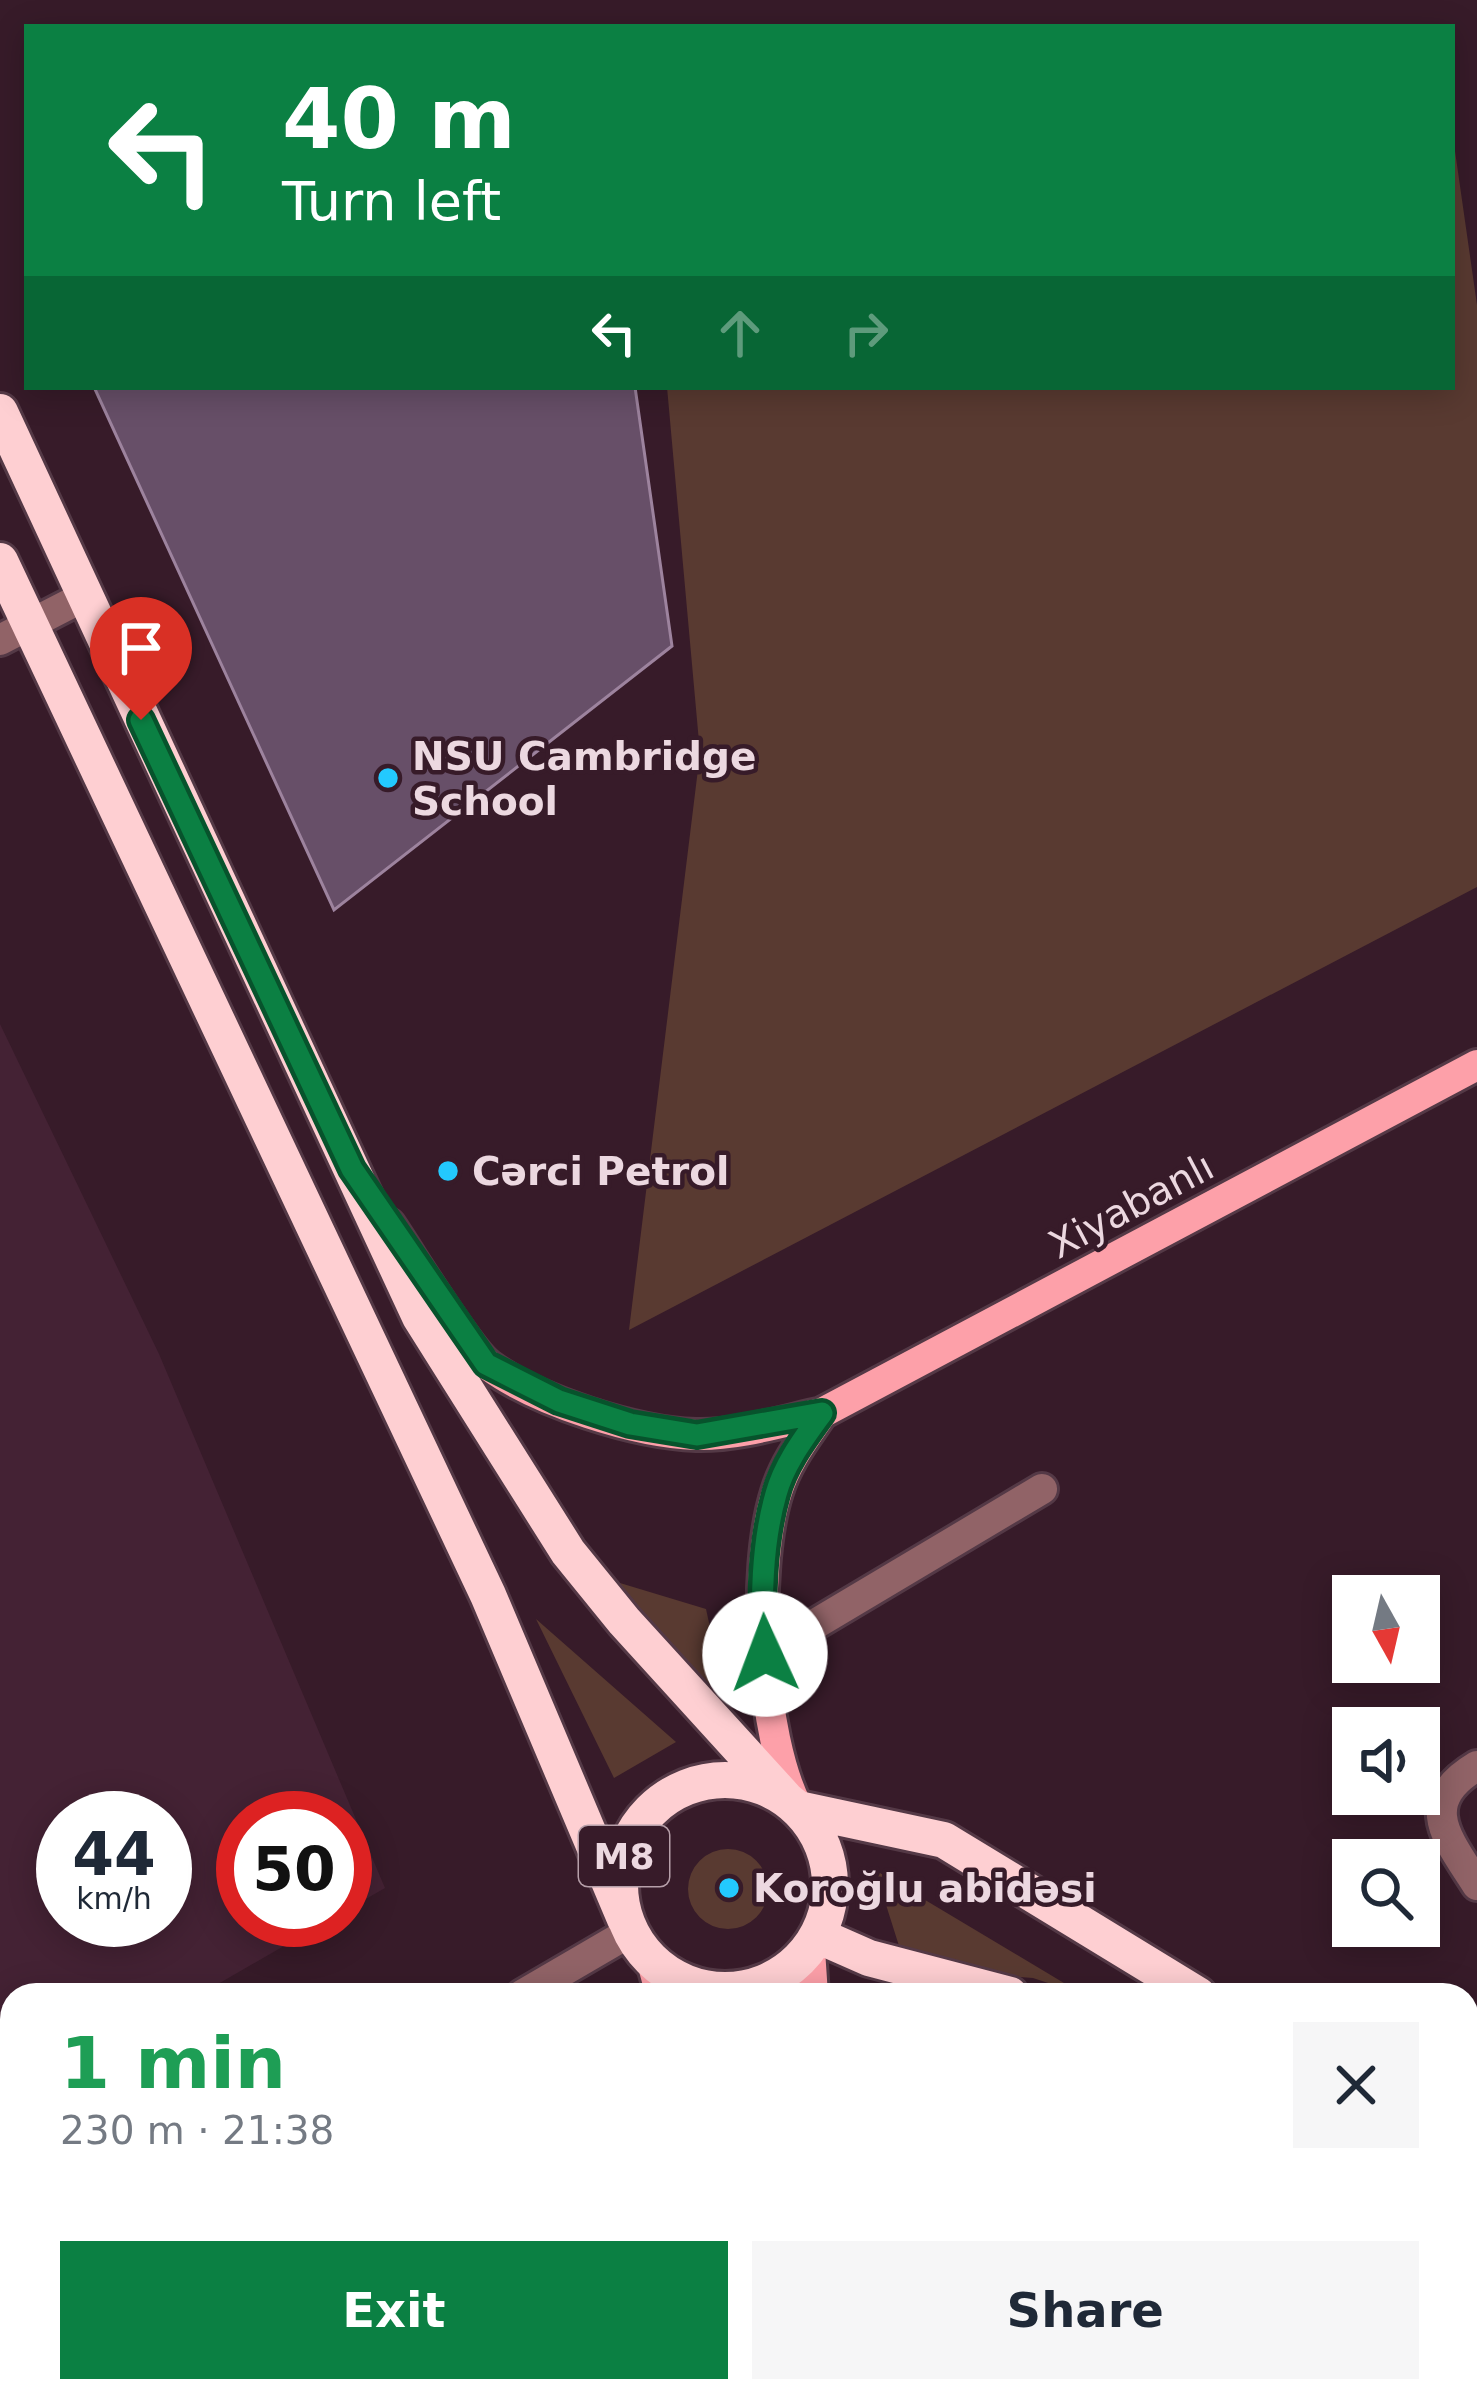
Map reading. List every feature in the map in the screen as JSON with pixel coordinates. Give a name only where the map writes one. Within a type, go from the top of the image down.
[{"type":"highway","points":[[0,412],[420,1317],[568,1552],[623,1621],[792,1804],[824,1847],[830,1869],[827,1915],[814,1943],[964,1983]]},
{"type":"highway","name":"M8","points":[[0,561],[15,633],[488,1595],[628,1926],[657,1978],[694,1983]]},
{"type":"highway","name":"M8","points":[[628,1926],[620,1880],[630,1840],[654,1808],[670,1796],[708,1781],[728,1780],[768,1789],[792,1804],[944,1840],[1178,1983]]},
{"type":"highway","name":"M8","points":[[761,1983],[771,1981],[814,1943]]},
{"type":"main road","name":"Xiyabanlı","points":[[822,1413],[1477,1065]]},
{"type":"main road","points":[[352,1169],[486,1364],[559,1401],[630,1424],[697,1435],[822,1413]]},
{"type":"main road","points":[[792,1804],[770,1706],[761,1612],[776,1495],[793,1454],[822,1413]]},
{"type":"main road","points":[[813,1983],[814,1943]]},
{"type":"street","points":[[15,633],[83,597]]},
{"type":"street","points":[[765,1654],[1042,1489]]},
{"type":"street","points":[[1477,1766],[1451,1781],[1442,1806],[1444,1832],[1477,1885]]},
{"type":"street","points":[[540,1983],[628,1926]]},
{"type":"shaded area","points":[[1455,151],[1477,305],[1477,887],[629,1330],[700,753],[667,390],[1455,390]]},
{"type":"shaded area","points":[[0,1024],[159,1354],[344,1791],[216,1791],[216,1947],[282,1947],[220,1983],[0,1983]]},
{"type":"shaded area","points":[[610,1580],[706,1609],[727,1705],[666,1656]]},
{"type":"shaded area","points":[[536,1619],[676,1742],[614,1778]]},
{"type":"shaded area","points":[[728,1849],[756,1861],[768,1889],[756,1917],[728,1929],[700,1917],[688,1889],[700,1861]]},
{"type":"shaded area","points":[[372,1857],[385,1888],[372,1895]]},
{"type":"shaded area","points":[[875,1870],[1064,1983],[1033,1978],[906,1968]]},
{"type":"building","name":"NSU Cambridge School","points":[[95,390],[635,390],[672,646],[334,910]]},
{"type":"place","name":"NSU Cambridge School","points":[[388,778]]},
{"type":"place","name":"Cərci Petrol","points":[[448,1171]]},
{"type":"place","name":"Koroğlu abidəsi","points":[[729,1888]]},
{"type":"route","points":[[141,720],[352,1169],[486,1364],[559,1401],[630,1424],[697,1435],[822,1413],[793,1454],[776,1495],[761,1612],[765,1654]]}]
